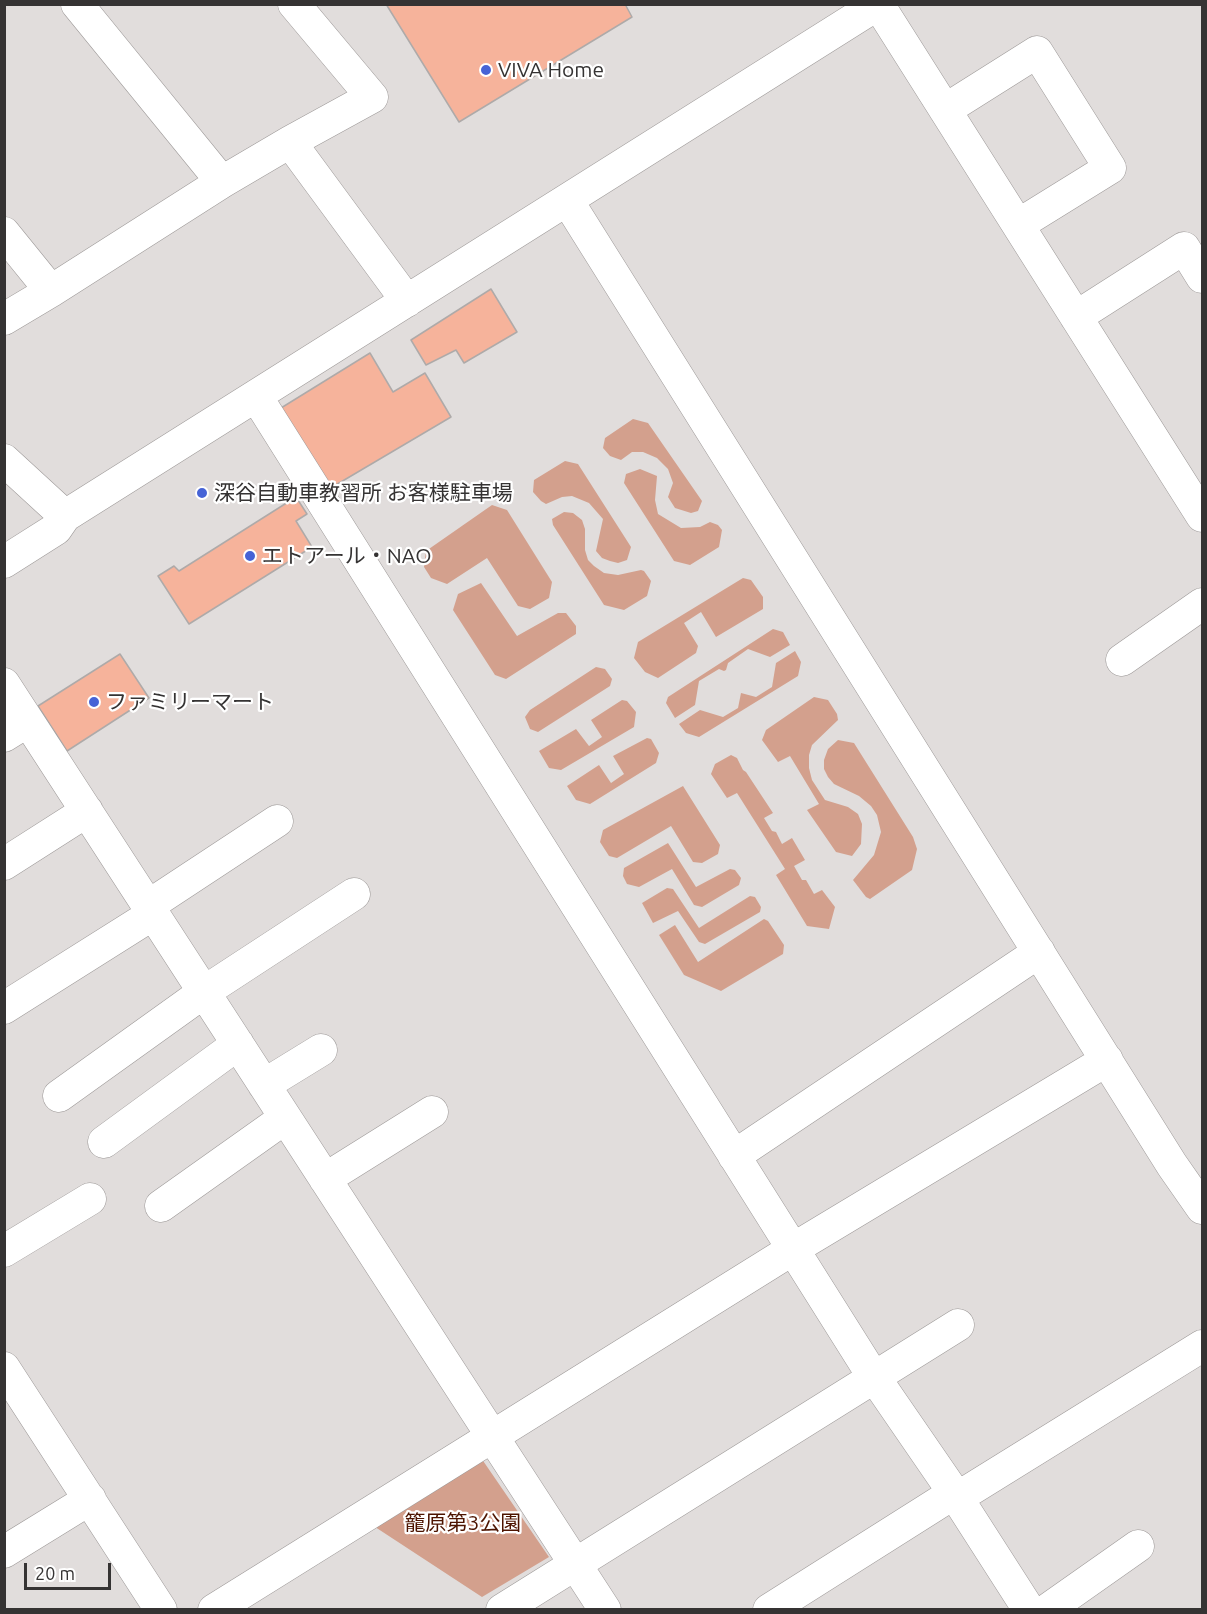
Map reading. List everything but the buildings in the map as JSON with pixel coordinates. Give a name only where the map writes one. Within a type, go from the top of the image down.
[{"type":"street","points":[[77,4],[222,182]]},
{"type":"street","points":[[4,319],[222,182],[372,98],[294,4]]},
{"type":"street","points":[[4,562],[56,529],[65,516],[878,4],[1076,317],[1198,500]]},
{"type":"street","points":[[945,110],[1037,52],[1110,168],[1018,225]]},
{"type":"street","points":[[290,142],[407,301]]},
{"type":"street","points":[[567,200],[1172,1165],[1203,1208]]},
{"type":"street","points":[[4,233],[51,291]]},
{"type":"street","points":[[1076,317],[1184,248],[1203,277]]},
{"type":"street","points":[[256,396],[793,1249],[1029,1610]]},
{"type":"street","points":[[4,460],[65,516]]},
{"type":"street","points":[[1122,660],[1203,604]]},
{"type":"street","points":[[4,684],[16,728],[87,811],[605,1610]]},
{"type":"street","points":[[4,864],[87,811]]},
{"type":"street","points":[[4,1008],[151,910],[277,821]]},
{"type":"street","points":[[59,1096],[204,992],[354,894]]},
{"type":"street","points":[[734,1156],[1039,952]]},
{"type":"street","points":[[104,1142],[238,1044]]},
{"type":"street","points":[[264,1085],[321,1050]]},
{"type":"street","points":[[214,1610],[491,1435],[793,1249],[1107,1060]]},
{"type":"street","points":[[325,1179],[432,1112]]},
{"type":"street","points":[[161,1206],[285,1118]]},
{"type":"street","points":[[4,1251],[90,1199]]},
{"type":"street","points":[[502,1610],[958,1325]]},
{"type":"street","points":[[769,1610],[1203,1346]]},
{"type":"street","points":[[4,1368],[161,1610]]},
{"type":"street","points":[[4,1552],[90,1499]]},
{"type":"street","points":[[1047,1610],[1138,1546]]},
{"type":"green space","points":[[633,419],[648,423],[702,501],[698,511],[691,513],[675,508],[668,497],[673,483],[668,469],[657,458],[643,452],[632,452],[621,460],[610,456],[603,448],[605,438]]},
{"type":"green space","points":[[565,461],[578,464],[631,547],[627,560],[618,563],[610,561],[602,558],[596,551],[603,519],[589,503],[572,496],[562,497],[546,504],[533,492],[534,480]]},
{"type":"green space","points":[[640,469],[657,476],[655,500],[658,514],[681,528],[700,527],[710,522],[718,525],[722,530],[719,547],[690,565],[674,561],[624,483],[626,474]]},
{"type":"green space","points":[[492,505],[507,510],[552,582],[549,598],[530,609],[518,606],[487,558],[447,584],[431,578],[424,567],[426,551]]},
{"type":"green space","points":[[564,512],[573,513],[582,520],[588,560],[604,573],[618,575],[644,571],[651,581],[647,596],[624,610],[604,605],[553,525],[552,519]]},
{"type":"green space","points":[[743,578],[751,580],[763,597],[763,609],[716,637],[701,612],[684,623],[698,646],[696,653],[658,678],[645,672],[634,658],[638,642]]},
{"type":"green space","points":[[481,583],[517,636],[558,613],[566,613],[576,626],[576,634],[506,679],[495,675],[453,610],[458,594]]},
{"type":"green space","points":[[773,629],[783,632],[790,645],[770,657],[748,649],[728,663],[726,670],[719,669],[699,681],[695,705],[675,718],[666,703],[668,697]]},
{"type":"green space","points":[[795,651],[801,662],[798,676],[699,737],[686,733],[679,724],[700,710],[723,717],[738,708],[741,693],[756,697],[772,687],[776,663]]},
{"type":"green space","points":[[596,667],[605,669],[612,679],[610,686],[538,732],[530,729],[525,717],[530,710]]},
{"type":"green space","points":[[814,697],[828,700],[838,720],[812,745],[809,768],[812,780],[825,800],[848,807],[858,814],[862,824],[861,844],[852,856],[836,852],[807,810],[819,804],[790,756],[778,762],[762,740],[766,730]]},
{"type":"green space","points":[[622,700],[627,701],[636,712],[634,727],[561,770],[549,768],[539,751],[576,729],[589,746],[602,737],[591,720]]},
{"type":"green space","points":[[647,738],[651,739],[659,753],[656,763],[590,804],[576,800],[567,786],[599,765],[611,783],[624,774],[613,756]]},
{"type":"green space","points":[[838,740],[854,743],[913,837],[917,849],[912,870],[870,899],[853,880],[874,855],[881,832],[877,815],[871,806],[859,796],[834,784],[824,769],[828,749]]},
{"type":"green space","points":[[731,755],[737,758],[773,813],[764,818],[772,831],[776,832],[782,844],[792,838],[805,860],[794,866],[802,880],[806,880],[814,894],[822,890],[835,907],[829,929],[807,926],[776,875],[785,869],[737,793],[727,798],[711,774],[715,764]]},
{"type":"green space","points":[[683,786],[720,845],[718,854],[702,863],[693,862],[671,826],[617,858],[609,856],[600,842],[603,830]]},
{"type":"green space","points":[[668,843],[696,887],[730,869],[735,870],[741,878],[739,885],[702,907],[694,905],[672,869],[639,887],[627,884],[623,876],[624,868]]},
{"type":"green space","points":[[667,888],[673,889],[699,928],[750,896],[755,897],[761,907],[760,912],[705,944],[699,942],[678,911],[653,923],[642,903]]},
{"type":"green space","points":[[764,919],[768,921],[784,945],[783,954],[721,991],[684,975],[659,935],[675,925],[698,962]]},
{"type":"green space","name":"籠原第3公園","points":[[477,1452],[549,1557],[482,1597],[369,1523]]},
{"type":"place","name":"VIVA Home","points":[[486,70]]},
{"type":"place","name":"深谷自動車教習所 お客様駐車場","points":[[202,493]]},
{"type":"place","name":"エトアール・NAO","points":[[250,556]]},
{"type":"place","name":"ファミリーマート","points":[[94,702]]}]
